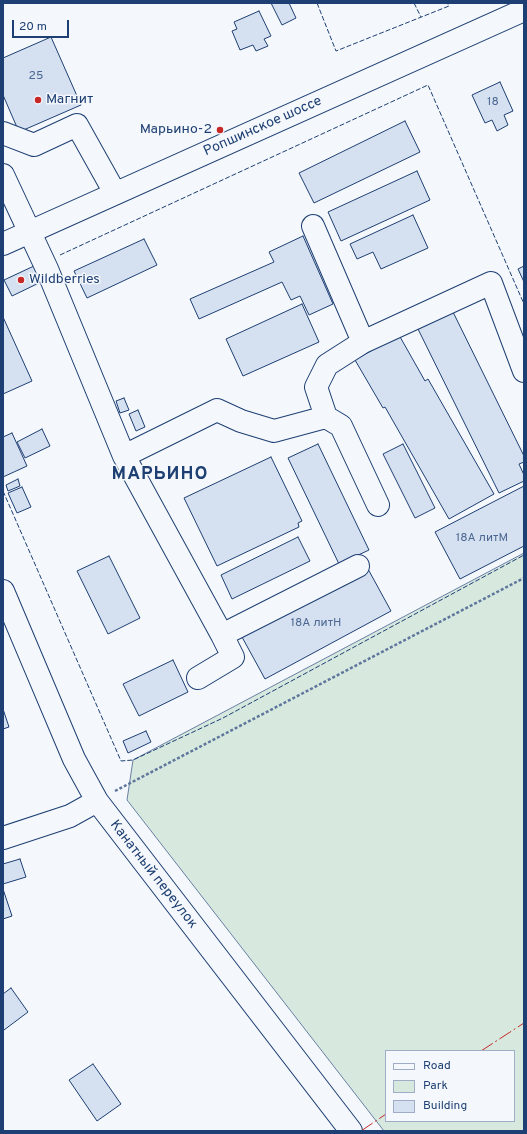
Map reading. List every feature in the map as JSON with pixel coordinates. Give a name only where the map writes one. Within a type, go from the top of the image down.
[{"type":"street","name":"Ропшинское шоссе","points":[[3,244],[524,10]]},
{"type":"street","points":[[3,133],[34,145],[78,125],[115,193]]},
{"type":"street","points":[[3,175],[47,269],[124,456],[233,657],[198,678]]},
{"type":"street","points":[[313,226],[363,342]]},
{"type":"street","points":[[378,505],[342,426],[326,417],[316,388],[327,365],[363,342],[491,283],[524,371]]},
{"type":"street","points":[[124,456],[217,410],[241,421],[274,431],[326,417]]},
{"type":"street","points":[[222,635],[358,566]]},
{"type":"street","name":"Канатный переулок","points":[[3,591],[74,759],[97,801],[351,1131]]},
{"type":"street","points":[[3,838],[70,816],[97,801]]},
{"type":"path","points":[[97,801],[524,578]]},
{"type":"green space","points":[[524,553],[524,1131],[384,1131],[127,800],[133,760]]},
{"type":"building","points":[[271,3],[289,3],[296,18],[282,25]]},
{"type":"building","points":[[259,11],[271,36],[264,39],[268,46],[256,51],[253,45],[240,50],[232,31],[237,29],[234,22]]},
{"type":"building","points":[[51,37],[81,105],[19,132],[3,95],[3,58]]},
{"type":"building","points":[[500,82],[513,111],[504,115],[508,125],[497,131],[492,120],[485,123],[472,95]]},
{"type":"building","points":[[405,121],[420,152],[314,203],[299,173]]},
{"type":"building","points":[[417,171],[430,200],[341,241],[328,212]]},
{"type":"building","points":[[413,215],[428,248],[381,269],[373,252],[357,259],[350,244]]},
{"type":"building","points":[[303,236],[333,304],[309,315],[300,296],[291,300],[282,282],[199,319],[190,299],[274,262],[269,252]]},
{"type":"building","points":[[144,239],[157,265],[87,298],[74,271]]},
{"type":"building","points":[[34,266],[41,282],[12,296],[4,280]]},
{"type":"building","points":[[524,266],[524,282],[518,269]]},
{"type":"building","points":[[302,304],[319,342],[243,376],[226,339]]},
{"type":"building","points":[[453,312],[524,456],[524,462],[519,464],[524,475],[524,481],[499,493],[418,329]]},
{"type":"building","points":[[3,317],[32,381],[3,394]]},
{"type":"building","points":[[399,335],[425,381],[428,379],[494,494],[449,519],[385,407],[383,408],[355,360]]},
{"type":"building","points":[[124,398],[129,410],[120,413],[116,401]]},
{"type":"building","points":[[138,410],[145,427],[136,431],[129,414]]},
{"type":"building","points":[[42,429],[50,446],[25,458],[17,442]]},
{"type":"building","points":[[12,433],[27,466],[3,477],[3,437]]},
{"type":"building","points":[[318,444],[369,550],[339,564],[288,458]]},
{"type":"building","points":[[403,444],[435,508],[415,518],[383,454]]},
{"type":"building","points":[[271,457],[302,521],[298,523],[299,527],[217,566],[184,498]]},
{"type":"building","points":[[18,479],[20,486],[8,491],[6,485]]},
{"type":"building","points":[[524,486],[524,546],[460,579],[435,532]]},
{"type":"building","points":[[22,487],[31,507],[17,513],[8,493]]},
{"type":"building","points":[[298,537],[310,561],[232,599],[221,575]]},
{"type":"building","points":[[109,556],[140,618],[108,634],[77,571]]},
{"type":"building","points":[[368,569],[391,611],[265,679],[242,637]]},
{"type":"building","points":[[173,660],[188,692],[139,716],[123,684]]},
{"type":"building","points":[[3,709],[9,727],[3,729]]},
{"type":"building","points":[[146,731],[151,742],[128,753],[123,741]]},
{"type":"building","points":[[20,859],[26,877],[3,884],[3,864]]},
{"type":"building","points":[[3,889],[12,916],[3,919]]},
{"type":"building","points":[[11,988],[28,1012],[4,1030],[3,994]]},
{"type":"building","points":[[93,1064],[121,1104],[97,1121],[69,1080]]},
{"type":"fence","points":[[317,3],[336,51],[449,6],[447,3]]},
{"type":"fence","points":[[414,3],[421,17]]},
{"type":"fence","points":[[60,255],[428,85],[524,304]]},
{"type":"fence","points":[[3,491],[121,761],[133,760],[223,718],[524,555]]},
{"type":"power","points":[[483,1050],[524,1023]]},
{"type":"power","points":[[361,1131],[385,1115]]},
{"type":"place","name":"Магнит","points":[[38,100]]},
{"type":"place","name":"Марьино-2","points":[[220,130]]},
{"type":"place","name":"Wildberries","points":[[21,280]]},
{"type":"district","name":"МАРЬИНО","points":[[160,475]]}]
